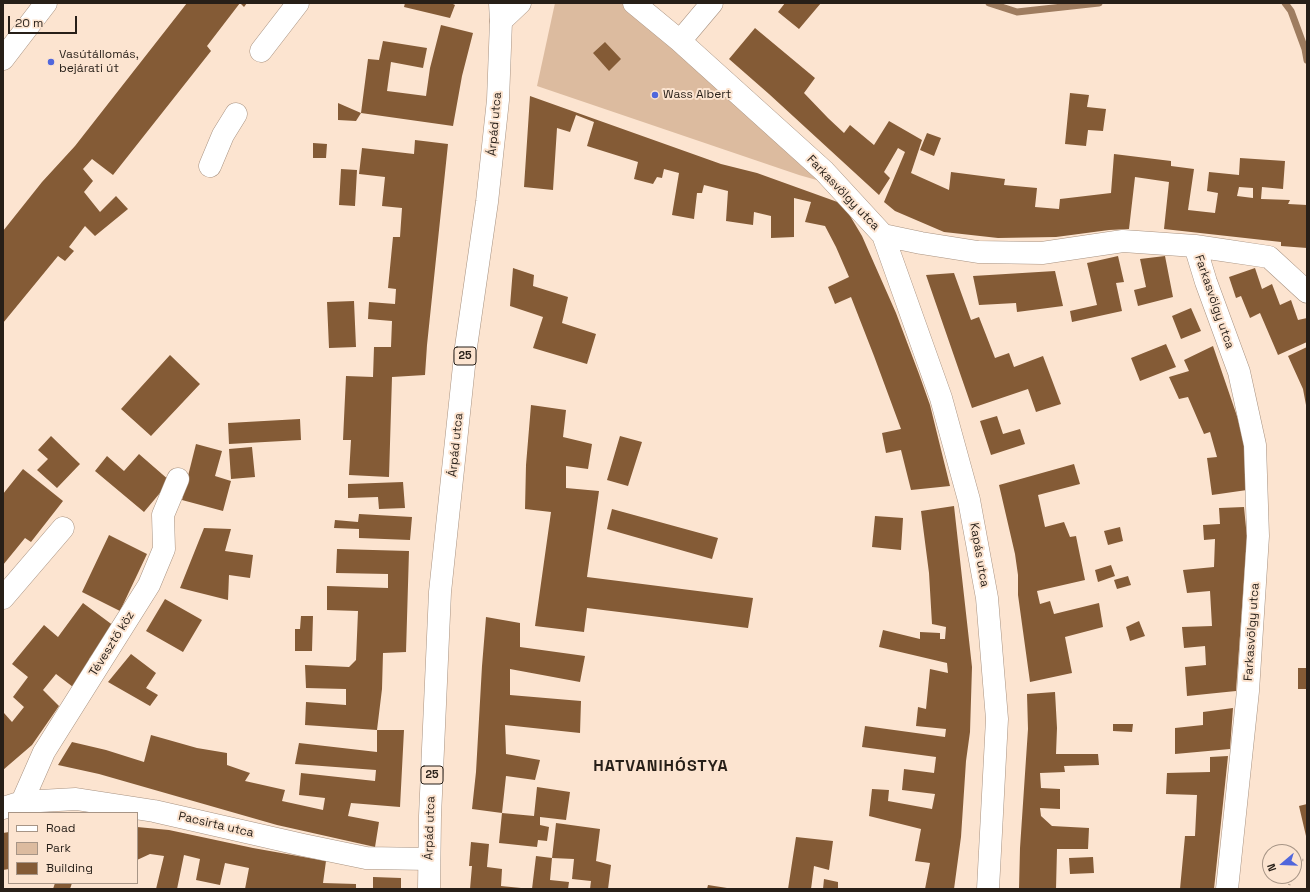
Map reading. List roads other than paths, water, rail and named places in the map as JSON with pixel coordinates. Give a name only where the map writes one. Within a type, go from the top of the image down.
[{"type":"street","points":[[3,59],[46,3]]},
{"type":"street","points":[[261,51],[298,3]]},
{"type":"street","points":[[500,12],[520,3]]},
{"type":"street","name":"Farkasvölgy utca","points":[[634,3],[680,41],[824,171],[883,235],[978,252],[1042,253],[1123,241],[1195,246],[1206,282],[1239,372],[1255,446],[1258,536],[1248,691],[1227,889]]},
{"type":"street","points":[[680,41],[712,3]]},
{"type":"street","name":"Árpád utca","points":[[430,889],[429,859],[440,592],[466,347],[487,202],[496,116],[500,12]]},
{"type":"street","points":[[210,166],[223,134],[236,114]]},
{"type":"street","name":"Kapás utca","points":[[883,235],[941,398],[969,500],[987,598],[997,719],[988,889]]},
{"type":"street","points":[[1195,246],[1269,257],[1307,292]]},
{"type":"street","name":"Tévesztő köz","points":[[12,805],[149,585],[164,549],[163,515],[178,479]]},
{"type":"street","points":[[3,598],[63,528]]},
{"type":"street","name":"Pacsirta utca","points":[[12,805],[76,799],[154,811],[366,858],[429,859]]},
{"type":"waterway","points":[[989,3],[1017,12],[1099,3]]},
{"type":"waterway","points":[[1285,3],[1291,11],[1305,49],[1307,60]]},
{"type":"place","name":"Vasútállomás, bejárati út","points":[[51,62]]},
{"type":"place","name":"Wass Albert","points":[[655,95]]},
{"type":"district","name":"HATVANIHÓSTYA","points":[[661,767]]}]
